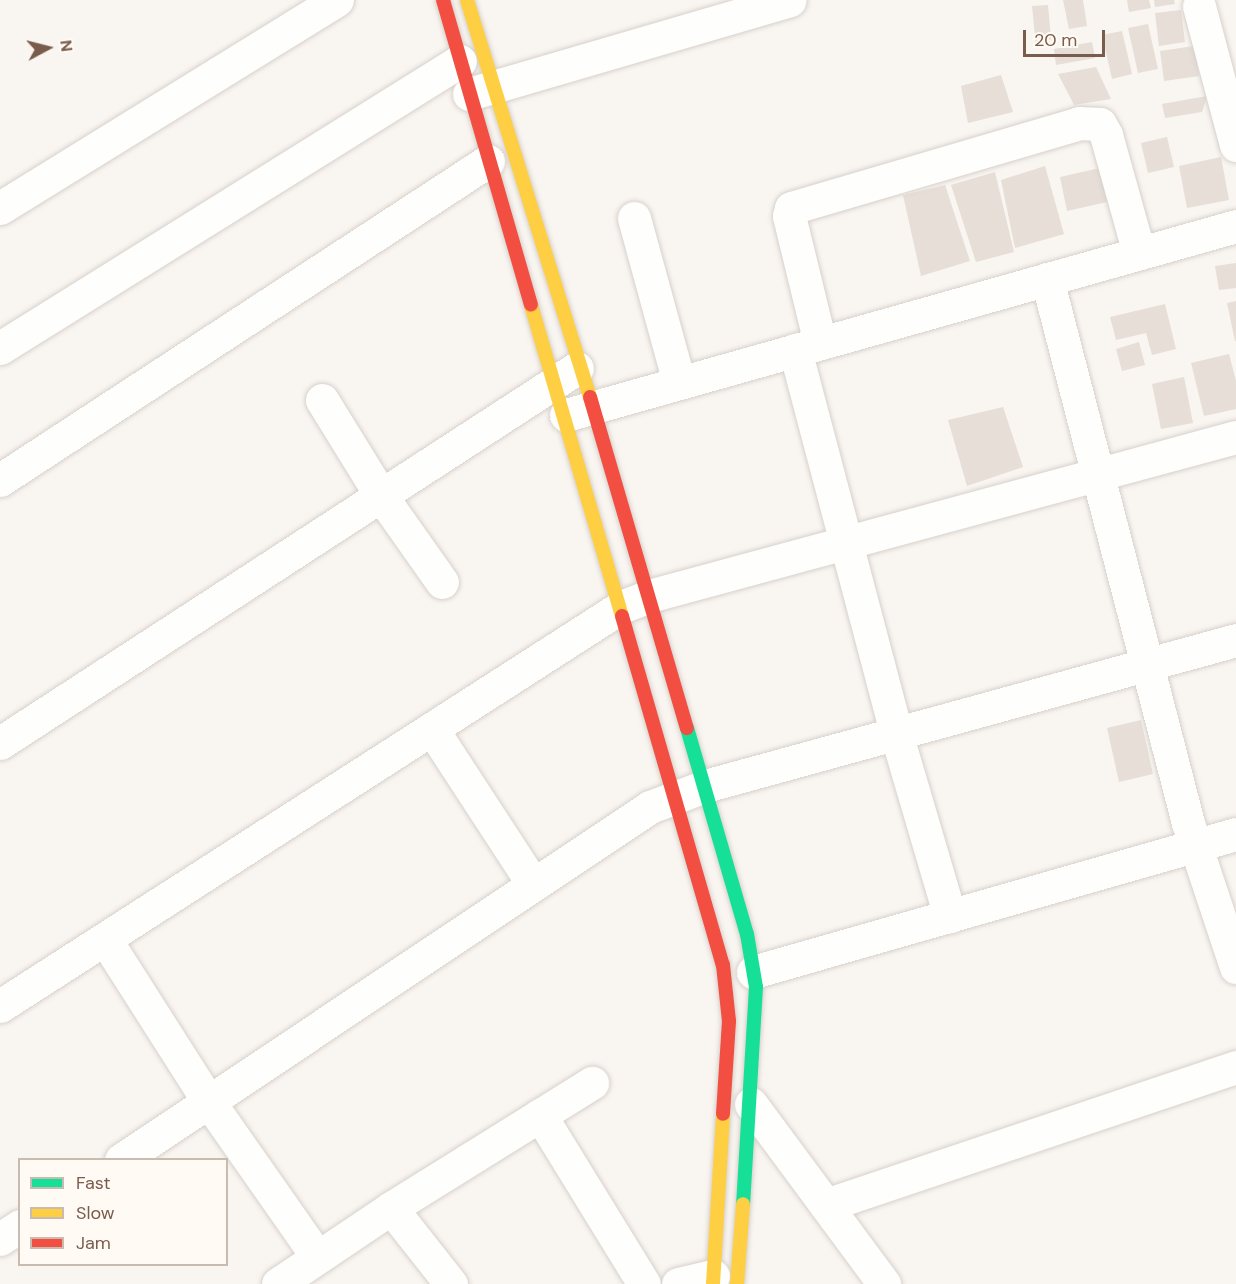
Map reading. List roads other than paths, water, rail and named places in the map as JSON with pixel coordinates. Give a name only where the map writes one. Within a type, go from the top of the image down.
[{"type":"main road","points":[[443,0],[460,61],[482,91],[691,791],[747,934],[753,972],[751,1104],[721,1281]]},
{"type":"main road","points":[[467,0],[482,91],[488,161],[568,374],[691,791],[712,921],[728,995],[721,1281]]},
{"type":"street","points":[[0,208],[337,0]]},
{"type":"street","points":[[482,91],[789,0]]},
{"type":"street","points":[[1199,6],[1236,145]]},
{"type":"street","points":[[0,348],[460,61]]},
{"type":"street","points":[[950,916],[896,733],[847,543],[807,347],[789,216],[792,208],[1079,123],[1100,124],[1106,135],[1139,253]]},
{"type":"street","points":[[0,480],[488,161]]},
{"type":"street","points":[[634,218],[679,383]]},
{"type":"street","points":[[579,411],[1236,226]]},
{"type":"street","points":[[1047,279],[1196,846],[1236,967]]},
{"type":"street","points":[[0,743],[382,497],[568,374]]},
{"type":"street","points":[[322,400],[382,497],[442,582]]},
{"type":"street","points":[[0,1006],[432,729],[635,602],[1236,437]]},
{"type":"street","points":[[124,1158],[650,807],[691,791],[1236,640]]},
{"type":"street","points":[[432,729],[533,884]]},
{"type":"street","points":[[753,972],[1236,834]]},
{"type":"street","points":[[105,939],[209,1102],[317,1256]]},
{"type":"street","points":[[826,1205],[1236,1067]]},
{"type":"street","points":[[278,1284],[391,1208],[592,1083]]},
{"type":"street","points":[[751,1104],[884,1284]]},
{"type":"street","points":[[540,1115],[644,1284]]},
{"type":"street","points":[[391,1208],[451,1284]]},
{"type":"street","points":[[0,1239],[18,1227]]},
{"type":"street","points":[[678,1284],[721,1281]]}]
